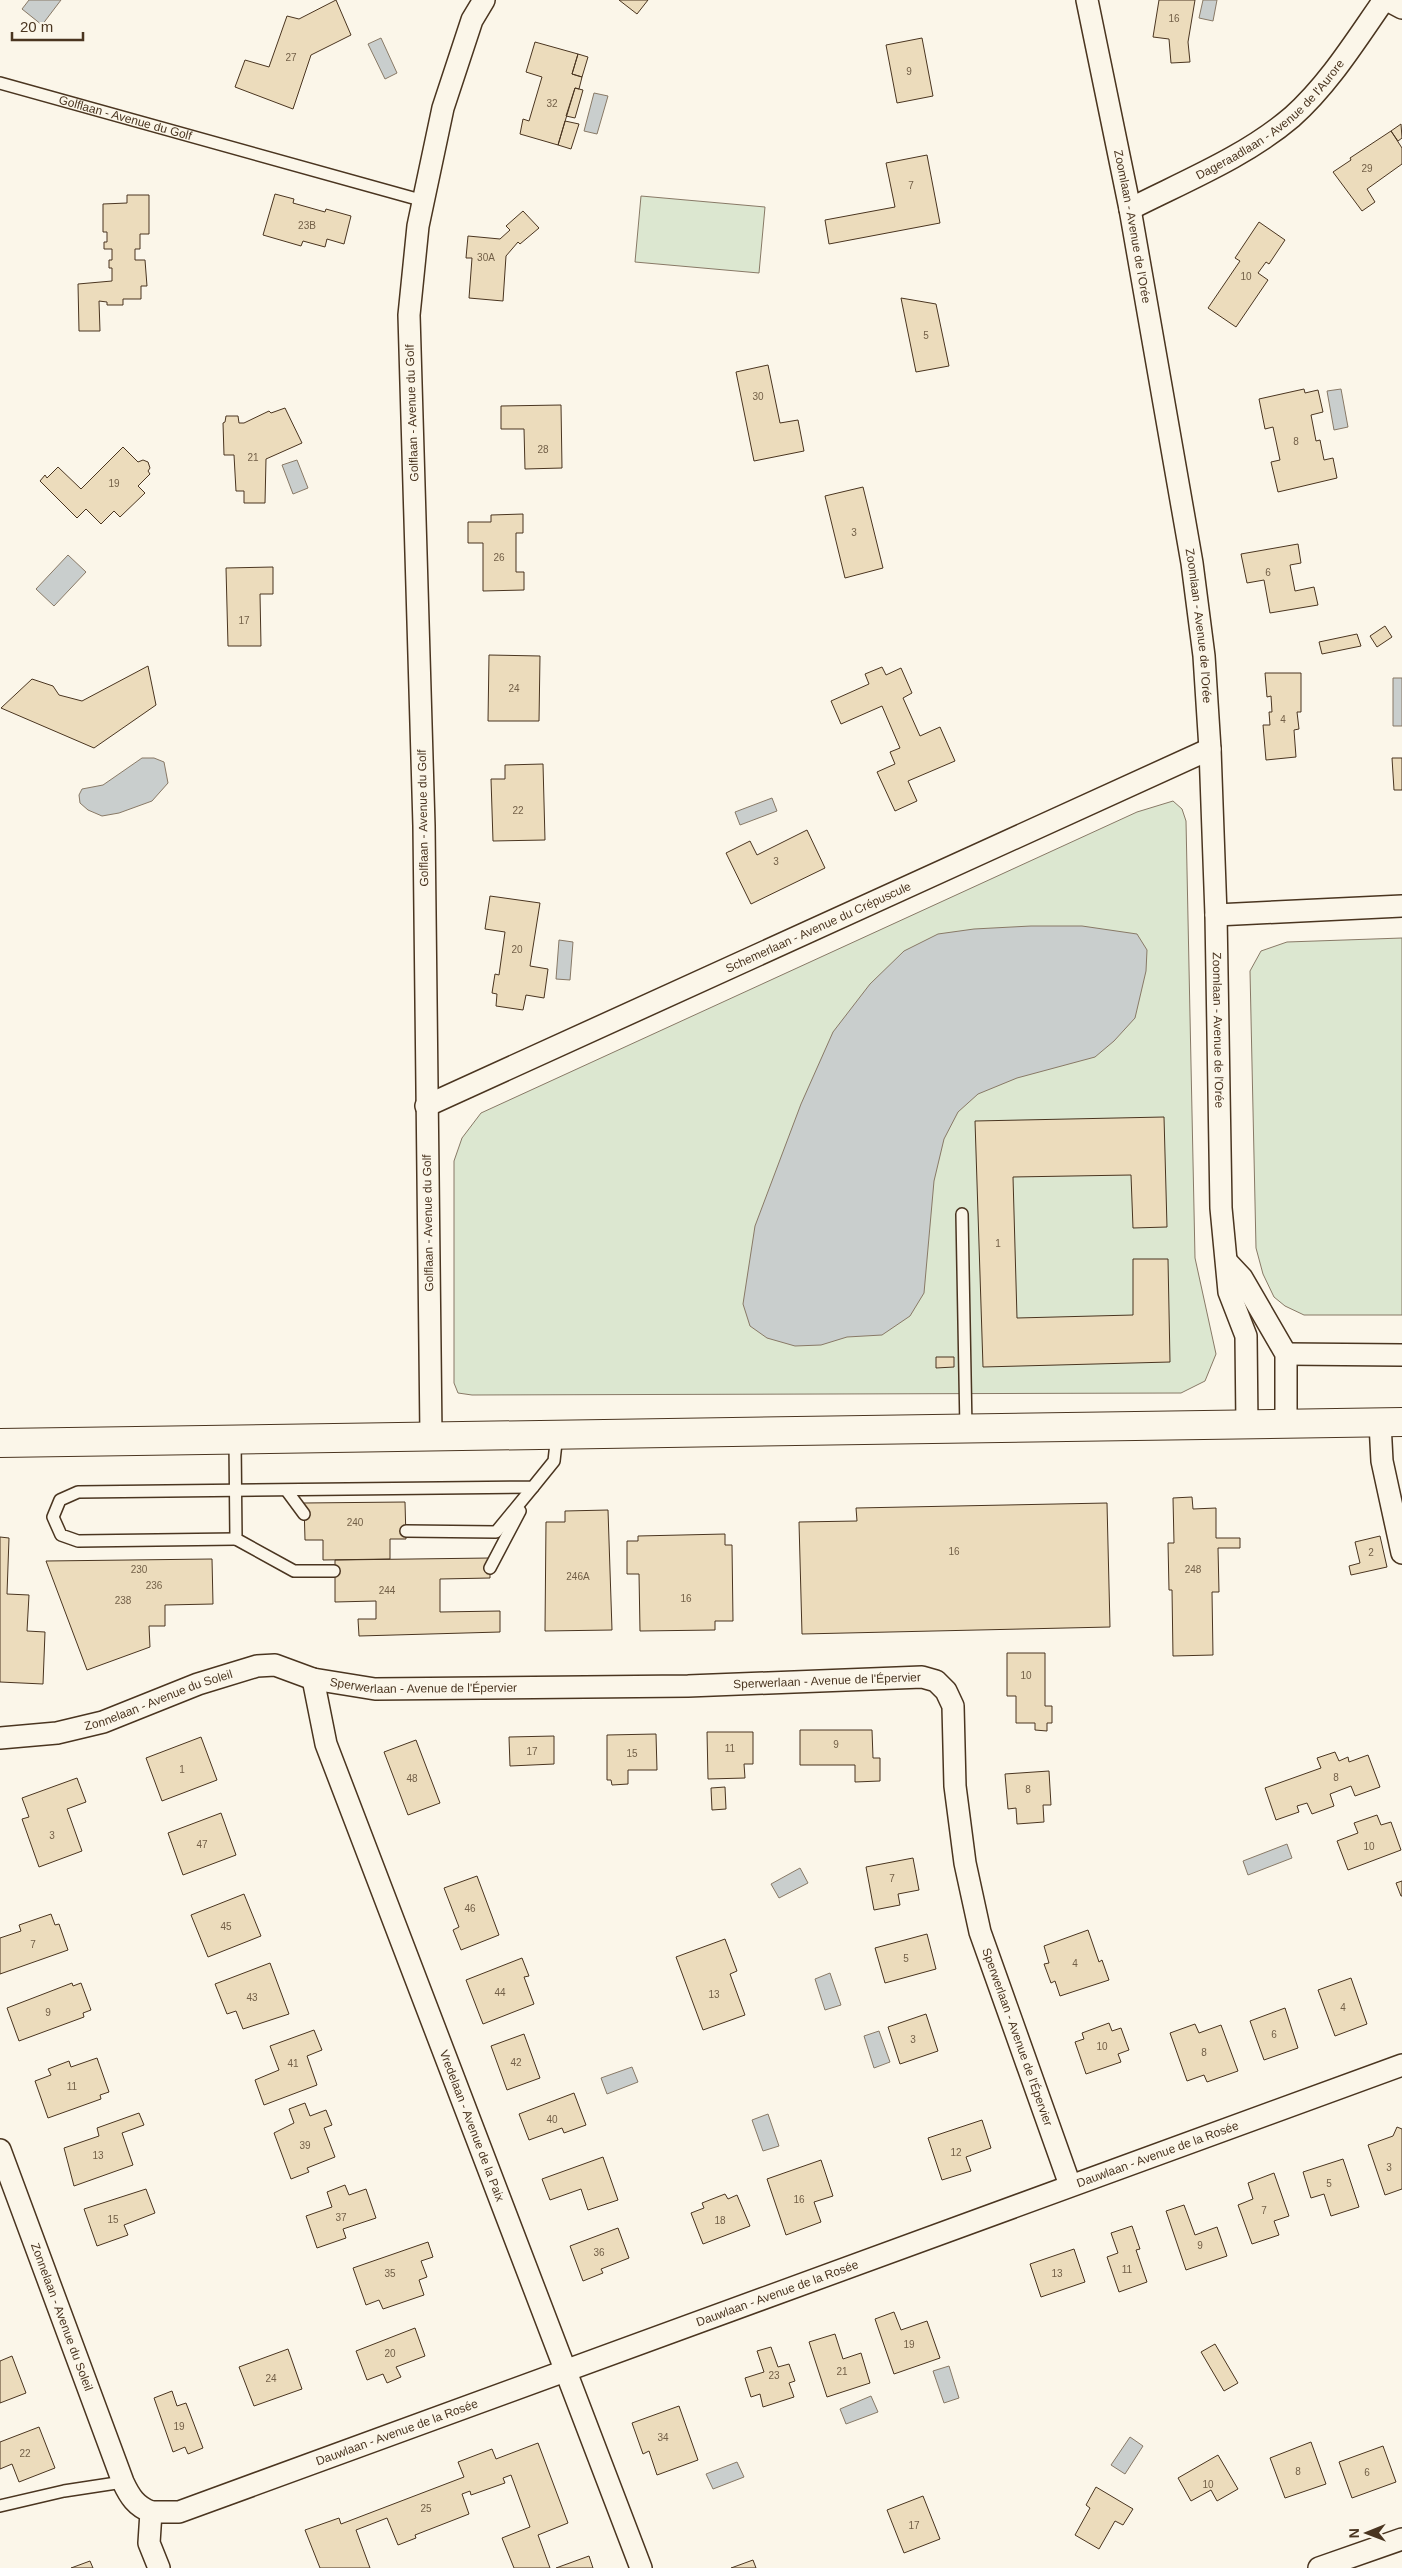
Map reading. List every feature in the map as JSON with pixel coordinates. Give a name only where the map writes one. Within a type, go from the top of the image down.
[{"type":"main road","points":[[0,1443],[1391,1423]]},
{"type":"street","name":"Golflaan - Avenue du Golf","points":[[431,1436],[424,826],[409,315],[418,226],[443,108],[472,20],[484,0]]},
{"type":"street","name":"Zoomlaan - Avenue de l'Orée","points":[[1087,0],[1130,209],[1192,563],[1204,656],[1210,749],[1216,915],[1221,1208],[1229,1292],[1246,1336],[1247,1424]]},
{"type":"street","name":"Dageraadlaan - Avenue de l'Aurore","points":[[1130,209],[1251,147],[1292,117],[1326,82],[1385,0],[1402,8]]},
{"type":"street","name":"Schemerlaan - Avenue du Crépuscule","points":[[426,1106],[1210,749]]},
{"type":"street","points":[[1216,915],[1402,906]]},
{"type":"street","points":[[1227,1262],[1242,1278],[1286,1354],[1286,1424]]},
{"type":"street","points":[[1286,1354],[1402,1355]]},
{"type":"street","points":[[1391,1423],[1382,1461],[1397,1511],[1402,1553]]},
{"type":"street","name":"Zonnelaan - Avenue du Soleil","points":[[0,1738],[57,1733],[103,1722],[198,1684],[257,1666],[275,1665],[313,1679]]},
{"type":"street","name":"Sperwerlaan - Avenue de l'Épervier","points":[[313,1679],[375,1689],[688,1686],[922,1677],[936,1681],[946,1691],[953,1706],[955,1786],[965,1863],[980,1932],[1070,2185]]},
{"type":"street","name":"Vredelaan - Avenue de la Paix","points":[[313,1679],[326,1744],[641,2568]]},
{"type":"street","name":"Dauwlaan - Avenue de la Rosée","points":[[151,2512],[179,2512],[1402,2065]]},
{"type":"street","name":"Zonnelaan - Avenue du Soleil","points":[[0,2150],[130,2497],[140,2508],[151,2512]]},
{"type":"street","points":[[151,2512],[149,2543],[159,2568]]},
{"type":"street","points":[[1319,2568],[1402,2539]]},
{"type":"lane","name":"Golflaan - Avenue du Golf","points":[[0,83],[424,201]]},
{"type":"lane","points":[[962,1214],[966,1429]]},
{"type":"lane","points":[[406,1531],[496,1532],[554,1461],[557,1434]]},
{"type":"lane","points":[[235,1439],[236,1539]]},
{"type":"lane","points":[[334,1571],[294,1571],[236,1539],[78,1541],[61,1534],[53,1518],[60,1500],[78,1492],[533,1487]]},
{"type":"lane","points":[[490,1568],[533,1487]]},
{"type":"lane","points":[[287,1491],[304,1514]]},
{"type":"lane","points":[[0,2506],[64,2491],[124,2482]]},
{"type":"green space","points":[[641,196],[765,207],[759,273],[635,262]]},
{"type":"green space","points":[[1173,801],[1182,809],[1186,821],[1195,1258],[1216,1354],[1205,1381],[1181,1393],[472,1395],[458,1393],[454,1383],[454,1161],[462,1138],[481,1113],[1137,812]]},
{"type":"green space","points":[[1402,938],[1402,1315],[1304,1315],[1285,1306],[1274,1297],[1263,1274],[1256,1248],[1250,971],[1261,951],[1287,942]]},
{"type":"shaded area","points":[[29,0],[61,0],[42,25],[22,9]]},
{"type":"shaded area","points":[[1203,0],[1217,0],[1213,21],[1199,18]]},
{"type":"shaded area","points":[[381,38],[397,73],[385,79],[368,44]]},
{"type":"shaded area","points":[[594,93],[608,96],[597,134],[584,131]]},
{"type":"shaded area","points":[[1341,389],[1348,427],[1334,430],[1327,391]]},
{"type":"shaded area","points":[[297,460],[308,488],[293,494],[282,465]]},
{"type":"shaded area","points":[[68,555],[86,572],[54,606],[36,589]]},
{"type":"shaded area","points":[[1393,678],[1402,678],[1402,726],[1393,726]]},
{"type":"shaded area","points":[[142,758],[154,758],[164,762],[168,783],[152,801],[119,813],[102,816],[88,810],[80,803],[79,795],[82,789],[103,785]]},
{"type":"shaded area","points":[[772,798],[777,811],[740,825],[735,812]]},
{"type":"shaded area","points":[[1082,926],[1137,934],[1147,950],[1146,971],[1135,1018],[1114,1041],[1095,1057],[1017,1078],[978,1094],[958,1112],[944,1139],[934,1181],[924,1293],[910,1316],[882,1335],[847,1337],[821,1345],[795,1346],[767,1338],[750,1326],[743,1304],[755,1226],[801,1104],[833,1032],[870,984],[904,951],[938,934],[974,929]]},
{"type":"shaded area","points":[[559,940],[573,942],[570,980],[556,979]]},
{"type":"shaded area","points":[[1287,1844],[1292,1858],[1248,1875],[1243,1861]]},
{"type":"shaded area","points":[[800,1868],[808,1883],[779,1898],[771,1884]]},
{"type":"shaded area","points":[[830,1973],[841,2005],[825,2010],[815,1979]]},
{"type":"shaded area","points":[[879,2031],[890,2062],[874,2068],[864,2036]]},
{"type":"shaded area","points":[[632,2067],[638,2082],[607,2094],[601,2078]]},
{"type":"shaded area","points":[[768,2114],[779,2146],[763,2151],[752,2120]]},
{"type":"shaded area","points":[[949,2366],[959,2398],[944,2403],[933,2371]]},
{"type":"shaded area","points":[[871,2396],[878,2412],[846,2424],[840,2409]]},
{"type":"shaded area","points":[[1130,2437],[1143,2446],[1125,2474],[1111,2465]]},
{"type":"shaded area","points":[[737,2462],[744,2477],[713,2489],[706,2474]]},
{"type":"building","points":[[336,0],[351,35],[311,55],[293,109],[235,87],[245,60],[269,67],[287,16],[299,19]]},
{"type":"building","points":[[619,0],[648,0],[637,14]]},
{"type":"building","points":[[1159,0],[1195,0],[1188,42],[1190,62],[1171,63],[1169,39],[1153,37]]},
{"type":"building","points":[[922,38],[933,96],[897,103],[886,45]]},
{"type":"building","points":[[535,42],[578,54],[572,74],[582,77],[579,89],[575,88],[558,145],[520,134],[523,119],[529,121],[542,77],[526,72]]},
{"type":"building","points":[[578,54],[588,57],[582,77],[572,74]]},
{"type":"building","points":[[575,88],[583,90],[575,118],[566,116]]},
{"type":"building","points":[[565,121],[579,124],[571,149],[558,145]]},
{"type":"building","points":[[1401,124],[1402,138],[1398,141],[1391,131]]},
{"type":"building","points":[[1391,131],[1402,148],[1402,164],[1367,189],[1375,202],[1362,211],[1333,172],[1351,160],[1350,158]]},
{"type":"building","points":[[927,155],[940,223],[829,244],[825,220],[895,207],[886,163]]},
{"type":"building","points":[[275,194],[294,199],[293,203],[325,212],[326,209],[351,216],[344,244],[327,239],[325,247],[303,241],[301,246],[263,235]]},
{"type":"building","points":[[127,195],[149,195],[149,234],[140,234],[140,249],[135,249],[135,260],[145,260],[147,286],[141,286],[141,299],[123,299],[123,305],[107,305],[107,302],[99,301],[100,331],[79,331],[78,284],[112,281],[112,268],[109,268],[109,260],[112,260],[112,249],[104,249],[104,242],[107,242],[107,232],[103,232],[103,204],[127,203]]},
{"type":"building","points":[[523,211],[539,228],[520,244],[518,242],[506,256],[503,301],[469,298],[472,258],[466,258],[468,236],[500,239],[510,230],[506,226]]},
{"type":"building","points":[[1259,222],[1285,240],[1269,264],[1266,262],[1258,273],[1268,280],[1236,327],[1208,308],[1240,261],[1235,258]]},
{"type":"building","points":[[901,298],[936,304],[949,366],[916,372]]},
{"type":"building","points":[[768,365],[780,423],[798,420],[804,451],[754,461],[736,372]]},
{"type":"building","points":[[1304,389],[1305,393],[1318,390],[1323,412],[1311,415],[1316,441],[1320,440],[1324,460],[1333,458],[1337,478],[1278,492],[1271,462],[1280,460],[1273,427],[1265,429],[1259,399]]},
{"type":"building","points":[[561,405],[562,468],[525,469],[524,429],[501,429],[501,406]]},
{"type":"building","points":[[285,408],[302,443],[266,459],[265,503],[244,503],[244,491],[236,491],[234,455],[224,455],[223,423],[226,416],[238,416],[239,423],[244,423],[269,411],[271,413]]},
{"type":"building","points":[[123,447],[138,462],[143,460],[148,462],[150,474],[138,486],[145,493],[120,517],[114,511],[101,524],[86,509],[77,518],[40,481],[45,475],[47,478],[58,467],[81,489]]},
{"type":"building","points":[[863,487],[883,568],[845,578],[825,496]]},
{"type":"building","points":[[523,514],[523,533],[516,533],[516,572],[524,572],[524,590],[483,591],[483,543],[468,543],[468,522],[491,522],[491,515]]},
{"type":"building","points":[[1298,544],[1301,563],[1290,565],[1295,591],[1314,587],[1318,605],[1270,613],[1264,580],[1247,583],[1241,554]]},
{"type":"building","points":[[273,567],[273,594],[260,594],[261,646],[228,646],[226,568]]},
{"type":"building","points":[[1385,626],[1392,637],[1377,647],[1370,636]]},
{"type":"building","points":[[1357,634],[1361,646],[1322,654],[1319,642]]},
{"type":"building","points":[[489,655],[540,656],[539,721],[488,721]]},
{"type":"building","points":[[148,666],[156,705],[94,748],[1,708],[32,679],[53,686],[59,695],[82,701]]},
{"type":"building","points":[[882,667],[886,675],[901,668],[912,693],[903,698],[920,736],[940,727],[955,761],[908,781],[917,801],[895,811],[877,772],[895,764],[890,752],[900,748],[882,706],[841,724],[831,701],[869,684],[865,674]]},
{"type":"building","points":[[1265,673],[1301,673],[1301,712],[1297,712],[1299,729],[1294,730],[1296,757],[1266,760],[1263,725],[1270,725],[1269,712],[1272,712],[1271,696],[1267,697]]},
{"type":"building","points":[[1392,758],[1402,758],[1402,790],[1394,790]]},
{"type":"building","points":[[543,764],[545,840],[493,841],[491,779],[505,779],[505,765]]},
{"type":"building","points":[[807,830],[825,868],[751,904],[726,853],[750,841],[757,855]]},
{"type":"building","points":[[490,896],[540,903],[530,966],[548,969],[544,998],[526,995],[523,1010],[496,1006],[497,994],[492,993],[495,974],[499,975],[505,932],[485,929]]},
{"type":"building","points":[[1164,1117],[1167,1227],[1133,1228],[1131,1175],[1013,1177],[1017,1318],[1133,1315],[1133,1259],[1168,1259],[1170,1362],[983,1367],[975,1121]]},
{"type":"building","points":[[936,1357],[954,1357],[954,1367],[936,1368]]},
{"type":"building","points":[[1192,1497],[1193,1509],[1216,1508],[1216,1538],[1240,1538],[1240,1548],[1218,1548],[1219,1592],[1212,1592],[1213,1655],[1173,1656],[1172,1590],[1169,1590],[1168,1543],[1174,1543],[1173,1498]]},
{"type":"building","points":[[405,1502],[406,1539],[390,1539],[390,1559],[323,1560],[323,1540],[305,1540],[304,1503]]},
{"type":"building","points":[[1107,1503],[1110,1627],[802,1634],[799,1522],[857,1521],[856,1508]]},
{"type":"building","points":[[608,1510],[612,1630],[545,1631],[546,1522],[565,1522],[565,1511]]},
{"type":"building","points":[[725,1534],[725,1545],[732,1545],[733,1621],[715,1621],[715,1630],[640,1631],[639,1574],[627,1574],[627,1541],[638,1541],[638,1536]]},
{"type":"building","points":[[1380,1536],[1387,1567],[1351,1575],[1349,1566],[1360,1563],[1355,1542]]},
{"type":"building","points":[[0,1537],[9,1538],[7,1594],[29,1595],[27,1631],[45,1632],[43,1684],[0,1682]]},
{"type":"building","points":[[490,1558],[490,1578],[440,1579],[440,1612],[500,1611],[500,1632],[359,1636],[358,1619],[376,1619],[376,1601],[335,1602],[335,1560]]},
{"type":"building","points":[[212,1559],[213,1604],[165,1605],[165,1626],[149,1626],[150,1647],[87,1670],[46,1561]]},
{"type":"building","points":[[1007,1653],[1045,1653],[1045,1706],[1052,1706],[1052,1723],[1047,1723],[1047,1731],[1035,1730],[1035,1723],[1016,1723],[1016,1696],[1007,1696]]},
{"type":"building","points":[[800,1730],[872,1730],[873,1758],[880,1758],[880,1781],[855,1782],[855,1765],[800,1765]]},
{"type":"building","points":[[707,1732],[753,1732],[753,1764],[744,1764],[745,1778],[708,1779]]},
{"type":"building","points":[[656,1734],[657,1770],[628,1770],[628,1784],[612,1785],[611,1780],[607,1780],[607,1735]]},
{"type":"building","points":[[554,1736],[554,1764],[510,1766],[509,1737]]},
{"type":"building","points":[[201,1737],[217,1780],[162,1801],[146,1758]]},
{"type":"building","points":[[416,1740],[440,1803],[408,1815],[384,1752]]},
{"type":"building","points":[[1335,1752],[1339,1761],[1348,1757],[1349,1762],[1368,1755],[1380,1787],[1355,1796],[1351,1786],[1330,1794],[1334,1806],[1312,1814],[1307,1803],[1297,1806],[1299,1812],[1276,1820],[1265,1788],[1321,1768],[1317,1758]]},
{"type":"building","points":[[1049,1771],[1051,1805],[1043,1805],[1044,1822],[1017,1824],[1016,1808],[1008,1809],[1005,1774]]},
{"type":"building","points":[[77,1778],[86,1802],[67,1809],[82,1851],[39,1867],[22,1819],[29,1817],[22,1798]]},
{"type":"building","points":[[725,1787],[726,1809],[712,1810],[711,1788]]},
{"type":"building","points":[[221,1813],[236,1855],[183,1875],[168,1833]]},
{"type":"building","points":[[1377,1815],[1381,1825],[1391,1822],[1401,1850],[1348,1870],[1337,1841],[1358,1833],[1354,1823]]},
{"type":"building","points":[[913,1858],[919,1890],[898,1894],[900,1905],[874,1910],[866,1867]]},
{"type":"building","points":[[477,1876],[499,1935],[461,1950],[453,1930],[459,1927],[444,1888]]},
{"type":"building","points":[[1402,1881],[1402,1896],[1401,1896],[1396,1883]]},
{"type":"building","points":[[244,1894],[261,1936],[208,1957],[191,1915]]},
{"type":"building","points":[[51,1914],[55,1925],[59,1924],[68,1950],[0,1974],[0,1938],[21,1931],[19,1925]]},
{"type":"building","points":[[1088,1930],[1099,1962],[1102,1960],[1109,1980],[1060,1996],[1055,1981],[1051,1983],[1044,1964],[1049,1963],[1044,1946]]},
{"type":"building","points":[[927,1934],[936,1969],[885,1983],[875,1948]]},
{"type":"building","points":[[725,1939],[737,1971],[730,1974],[745,2015],[703,2030],[676,1957]]},
{"type":"building","points":[[522,1958],[529,1976],[524,1977],[534,2004],[483,2024],[466,1980]]},
{"type":"building","points":[[270,1963],[289,2014],[243,2029],[236,2011],[227,2014],[215,1984]]},
{"type":"building","points":[[1351,1978],[1367,2024],[1335,2036],[1318,1990]]},
{"type":"building","points":[[72,1983],[73,1986],[81,1983],[91,2010],[83,2013],[84,2017],[19,2041],[7,2008]]},
{"type":"building","points":[[1285,2008],[1298,2048],[1264,2060],[1250,2021]]},
{"type":"building","points":[[926,2014],[938,2051],[900,2064],[888,2027]]},
{"type":"building","points":[[1109,2023],[1112,2031],[1121,2028],[1129,2050],[1118,2054],[1121,2062],[1086,2074],[1075,2042],[1084,2039],[1082,2033]]},
{"type":"building","points":[[1195,2024],[1199,2033],[1221,2025],[1238,2071],[1207,2082],[1204,2075],[1187,2081],[1170,2033]]},
{"type":"building","points":[[314,2030],[322,2050],[307,2056],[317,2085],[264,2105],[255,2080],[279,2070],[270,2046]]},
{"type":"building","points":[[524,2034],[540,2078],[507,2090],[491,2046]]},
{"type":"building","points":[[97,2058],[109,2092],[100,2095],[101,2099],[48,2118],[35,2081],[51,2075],[48,2069],[69,2061],[71,2067]]},
{"type":"building","points":[[574,2093],[586,2125],[564,2133],[562,2128],[529,2140],[519,2114]]},
{"type":"building","points":[[305,2103],[310,2116],[326,2110],[332,2125],[324,2128],[335,2157],[307,2168],[309,2172],[291,2179],[274,2133],[294,2123],[289,2109]]},
{"type":"building","points":[[139,2113],[144,2125],[122,2133],[133,2165],[74,2186],[64,2148],[99,2136],[97,2128]]},
{"type":"building","points":[[982,2120],[991,2148],[966,2157],[971,2171],[942,2180],[928,2138]]},
{"type":"building","points":[[1397,2127],[1402,2129],[1402,2189],[1385,2195],[1368,2145],[1393,2136]]},
{"type":"building","points":[[603,2157],[618,2200],[588,2210],[581,2189],[550,2200],[542,2179]]},
{"type":"building","points":[[1343,2159],[1359,2207],[1331,2216],[1324,2194],[1311,2198],[1303,2172]]},
{"type":"building","points":[[821,2160],[833,2196],[814,2202],[821,2222],[786,2235],[767,2179]]},
{"type":"building","points":[[1274,2173],[1289,2216],[1274,2221],[1279,2235],[1252,2244],[1238,2205],[1253,2199],[1248,2183]]},
{"type":"building","points":[[345,2185],[349,2195],[366,2189],[376,2218],[343,2229],[346,2238],[317,2248],[306,2216],[332,2207],[327,2192]]},
{"type":"building","points":[[146,2189],[155,2213],[124,2225],[128,2235],[97,2246],[84,2209]]},
{"type":"building","points":[[725,2194],[728,2199],[737,2195],[750,2226],[703,2244],[691,2213],[704,2208],[702,2203]]},
{"type":"building","points":[[1184,2205],[1195,2235],[1217,2227],[1227,2256],[1186,2270],[1166,2211]]},
{"type":"building","points":[[1132,2226],[1140,2249],[1136,2250],[1147,2282],[1119,2292],[1107,2257],[1118,2253],[1111,2233]]},
{"type":"building","points":[[618,2228],[629,2258],[601,2269],[603,2273],[583,2281],[570,2246]]},
{"type":"building","points":[[428,2242],[433,2257],[421,2261],[427,2277],[419,2280],[424,2295],[383,2309],[379,2300],[366,2305],[353,2268]]},
{"type":"building","points":[[1074,2249],[1085,2282],[1041,2297],[1030,2264]]},
{"type":"building","points":[[894,2312],[901,2330],[927,2321],[940,2358],[894,2374],[875,2319]]},
{"type":"building","points":[[415,2328],[425,2356],[396,2367],[401,2377],[387,2383],[383,2374],[367,2380],[356,2351]]},
{"type":"building","points":[[835,2334],[843,2359],[861,2353],[870,2383],[827,2397],[809,2342]]},
{"type":"building","points":[[1215,2344],[1238,2383],[1224,2391],[1201,2352]]},
{"type":"building","points":[[771,2347],[778,2367],[789,2364],[795,2381],[789,2383],[794,2397],[763,2407],[760,2394],[751,2397],[745,2378],[764,2372],[757,2351]]},
{"type":"building","points":[[288,2349],[302,2389],[254,2406],[239,2367]]},
{"type":"building","points":[[12,2356],[26,2393],[0,2403],[0,2361]]},
{"type":"building","points":[[172,2391],[177,2406],[186,2403],[203,2448],[188,2454],[185,2447],[173,2452],[154,2398]]},
{"type":"building","points":[[679,2406],[698,2460],[657,2475],[649,2451],[643,2454],[632,2423]]},
{"type":"building","points":[[39,2427],[55,2468],[19,2482],[12,2464],[0,2469],[0,2442]]},
{"type":"building","points":[[1311,2442],[1326,2484],[1285,2498],[1270,2458]]},
{"type":"building","points":[[538,2443],[568,2523],[538,2535],[550,2568],[514,2568],[502,2538],[530,2527],[511,2475],[503,2478],[505,2483],[471,2495],[470,2491],[462,2494],[469,2514],[415,2535],[416,2538],[398,2545],[387,2518],[356,2530],[370,2568],[320,2568],[305,2530],[339,2518],[341,2524],[464,2477],[458,2462],[492,2449],[496,2459]]},
{"type":"building","points":[[1383,2446],[1396,2482],[1352,2498],[1339,2462]]},
{"type":"building","points":[[1218,2455],[1238,2489],[1217,2501],[1211,2490],[1191,2501],[1178,2478]]},
{"type":"building","points":[[1096,2487],[1133,2509],[1123,2525],[1115,2521],[1099,2549],[1075,2535],[1090,2508],[1086,2505]]},
{"type":"building","points":[[923,2496],[940,2539],[904,2553],[887,2510]]},
{"type":"building","points":[[589,2556],[593,2568],[556,2568]]},
{"type":"building","points":[[753,2560],[756,2568],[731,2568]]},
{"type":"building","points":[[90,2561],[93,2568],[71,2568]]}]
